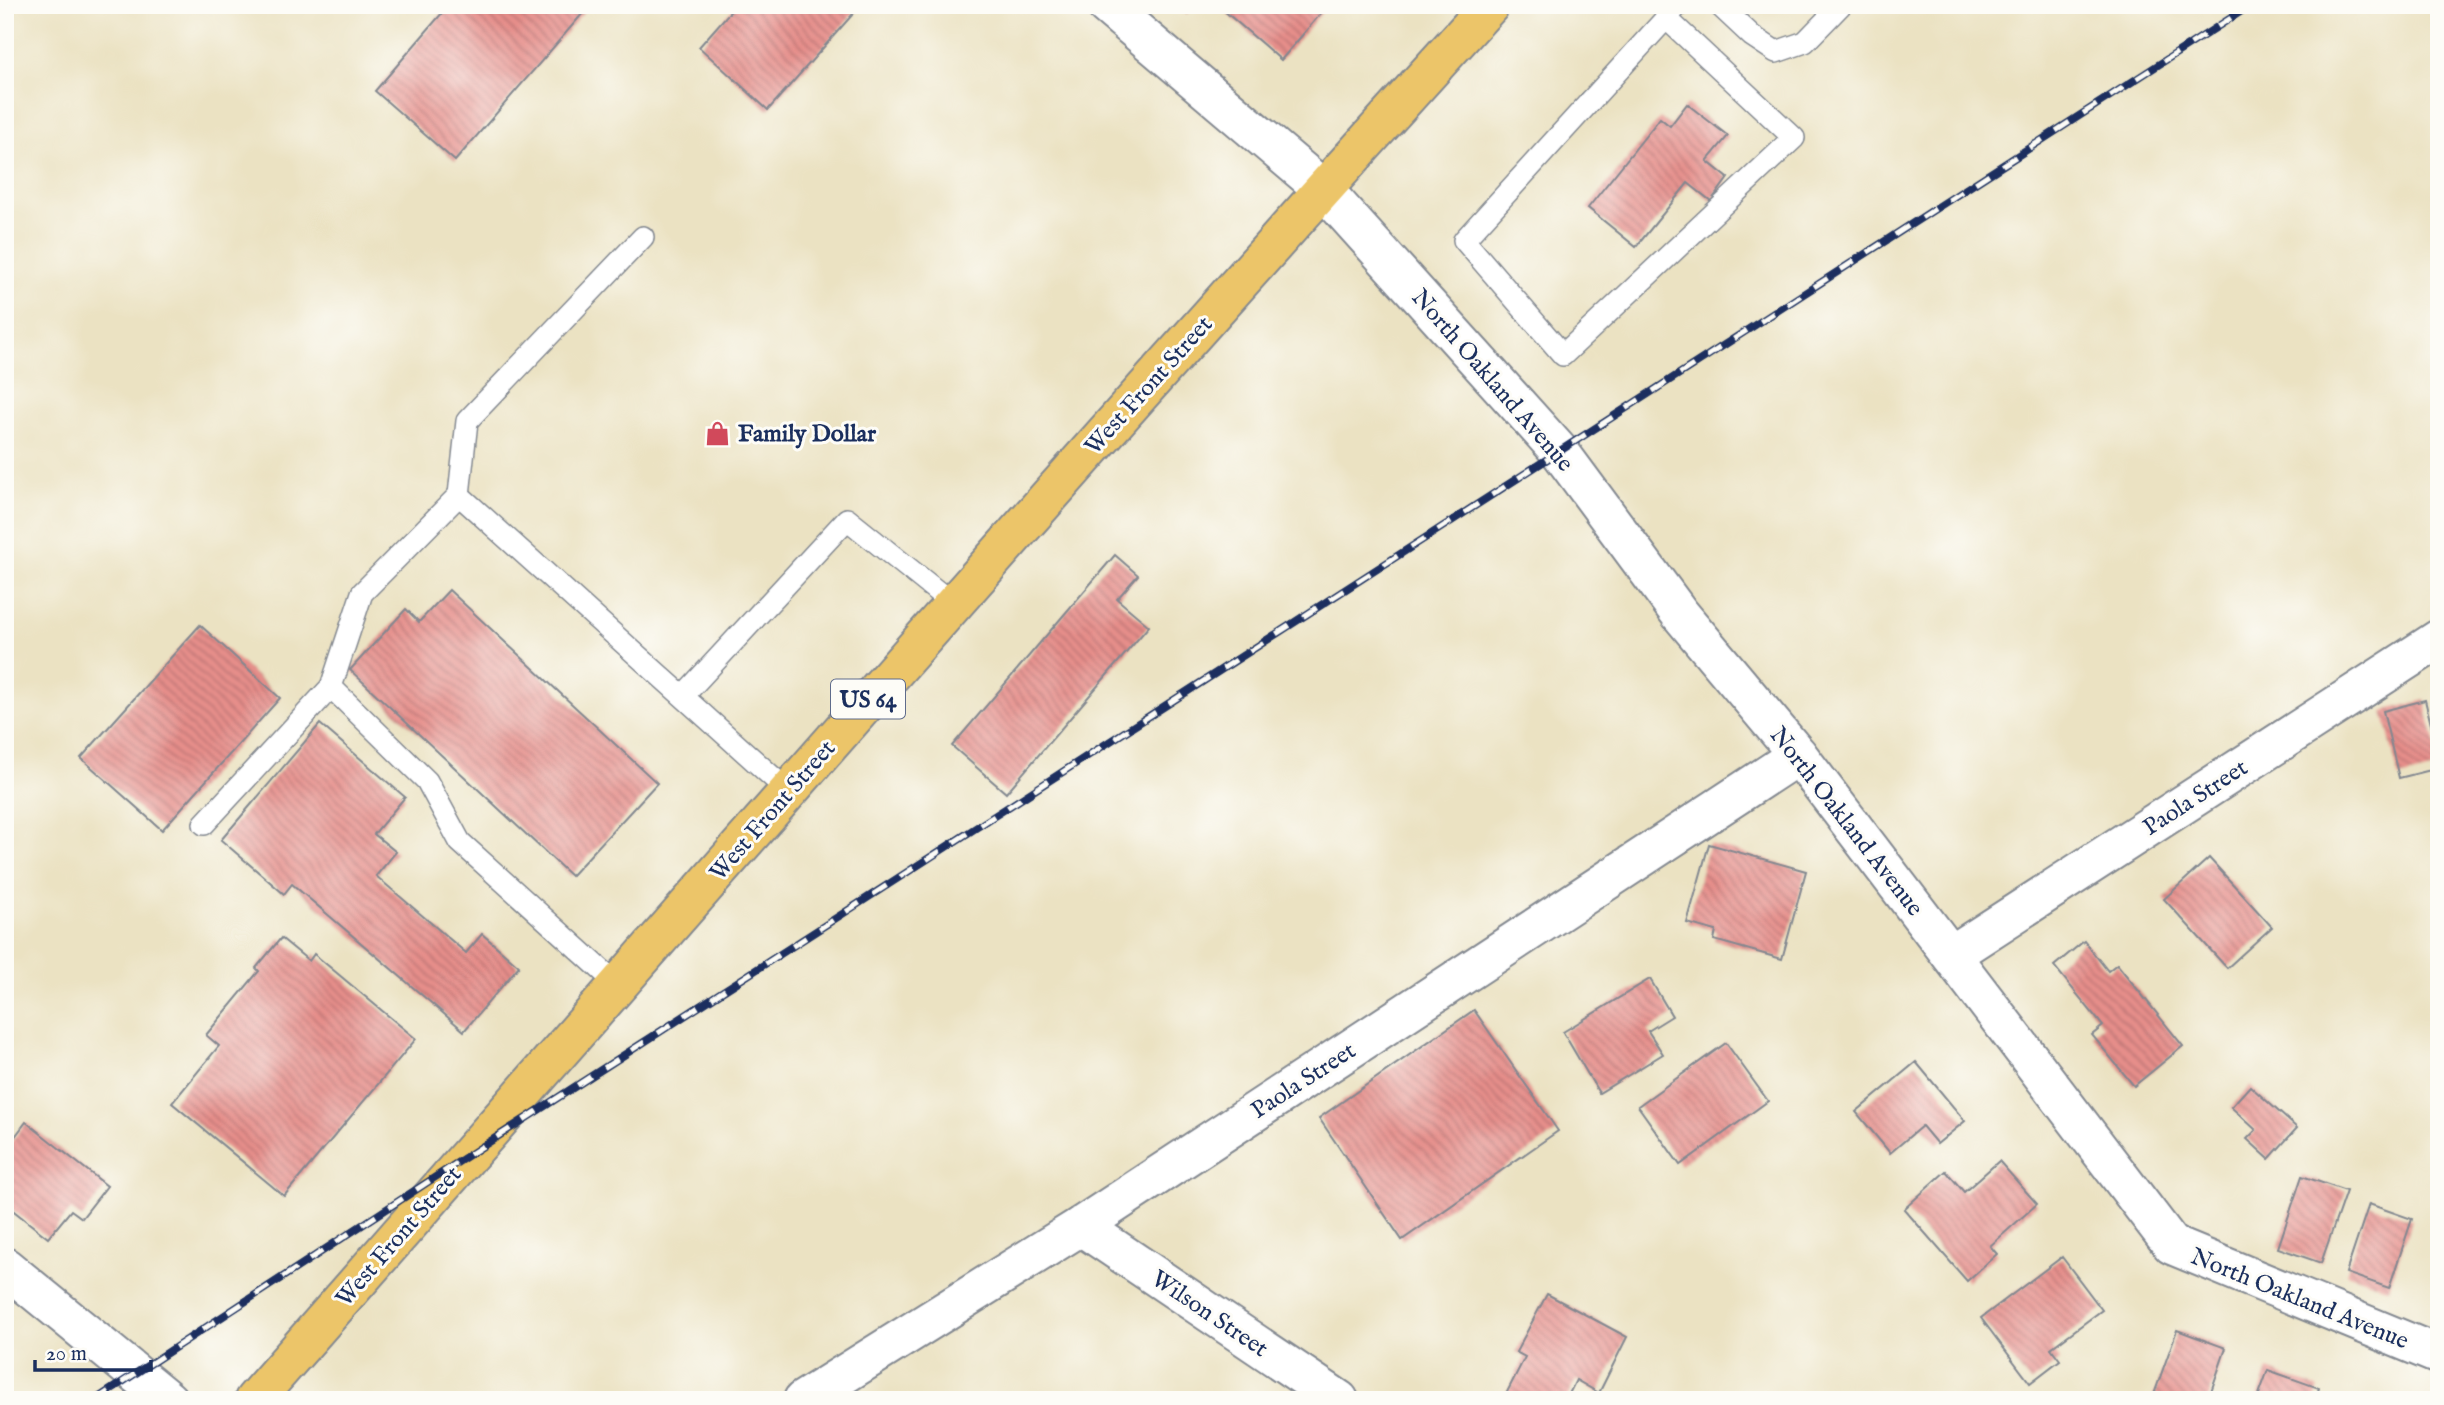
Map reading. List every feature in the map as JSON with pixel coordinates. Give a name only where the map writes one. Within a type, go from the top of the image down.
[{"type":"main road","name":"West Front Street","points":[[254,1400],[953,604],[1490,5]]},
{"type":"street","name":"North Oakland Avenue","points":[[1106,5],[1323,189],[1560,452],[1680,614],[1798,755],[2172,1245],[2439,1355]]},
{"type":"street","name":"Paola Street","points":[[1951,955],[2439,639]]},
{"type":"street","name":"Paola Street","points":[[803,1400],[1081,1226],[1798,755]]},
{"type":"street","name":"Wilson Street","points":[[1081,1226],[1339,1400]]},
{"type":"street","points":[[5,1266],[168,1400]]},
{"type":"lane","points":[[1719,5],[1752,36],[1776,52],[1805,42],[1841,5]]},
{"type":"lane","points":[[1672,12],[1794,138],[1563,355],[1464,240],[1672,12]]},
{"type":"lane","points":[[204,824],[331,687],[362,593],[459,495],[467,421],[643,237]]},
{"type":"lane","points":[[459,495],[788,791]]},
{"type":"lane","points":[[684,695],[847,519],[953,604]]},
{"type":"lane","points":[[331,687],[427,781],[460,842],[618,985]]},
{"type":"building","points":[[449,5],[590,5],[455,161],[375,91]]},
{"type":"building","points":[[736,5],[861,5],[768,110],[699,47]]},
{"type":"building","points":[[1178,5],[1195,5],[1187,14]]},
{"type":"building","points":[[1225,5],[1328,5],[1281,60],[1222,9]]},
{"type":"building","points":[[1687,104],[1728,136],[1707,161],[1728,178],[1711,201],[1688,183],[1636,247],[1588,208],[1660,118],[1670,126]]},
{"type":"building","points":[[1115,555],[1138,575],[1117,599],[1149,626],[1006,793],[952,746]]},
{"type":"building","points":[[449,590],[657,783],[571,876],[350,670],[406,609],[419,622]]},
{"type":"building","points":[[200,625],[280,698],[162,830],[81,758]]},
{"type":"building","points":[[2425,700],[2439,757],[2439,768],[2399,778],[2383,711]]},
{"type":"building","points":[[320,724],[405,797],[374,834],[396,852],[376,876],[466,953],[482,934],[519,966],[464,1031],[292,884],[284,894],[221,840]]},
{"type":"building","points":[[1709,844],[1806,871],[1782,959],[1714,940],[1716,931],[1687,923]]},
{"type":"building","points":[[2209,858],[2272,927],[2227,968],[2164,899]]},
{"type":"building","points":[[281,938],[309,961],[314,954],[416,1039],[284,1196],[172,1103],[219,1046],[206,1035],[259,971],[256,968]]},
{"type":"building","points":[[2084,941],[2108,971],[2117,964],[2183,1046],[2134,1086],[2092,1035],[2103,1026],[2054,966]]},
{"type":"building","points":[[1650,979],[1672,1016],[1648,1031],[1663,1054],[1599,1093],[1563,1032]]},
{"type":"building","points":[[1474,1010],[1558,1131],[1402,1240],[1319,1118]]},
{"type":"building","points":[[1726,1043],[1768,1101],[1680,1165],[1638,1106]]},
{"type":"building","points":[[1916,1062],[1965,1121],[1937,1144],[1922,1126],[1890,1153],[1856,1112]]},
{"type":"building","points":[[2250,1086],[2297,1128],[2269,1159],[2247,1139],[2256,1130],[2231,1107]]},
{"type":"building","points":[[26,1122],[107,1186],[82,1218],[71,1210],[48,1238],[5,1204],[5,1176],[11,1168],[5,1164],[5,1150]]},
{"type":"building","points":[[1999,1161],[2037,1204],[1990,1246],[1997,1254],[1967,1281],[1904,1209],[1946,1171],[1964,1192]]},
{"type":"building","points":[[2302,1176],[2346,1191],[2321,1263],[2278,1248]]},
{"type":"building","points":[[2369,1204],[2412,1219],[2389,1288],[2346,1273]]},
{"type":"building","points":[[2062,1257],[2102,1310],[2051,1348],[2060,1360],[2030,1383],[1981,1318]]},
{"type":"building","points":[[1547,1294],[1627,1337],[1599,1393],[1576,1380],[1566,1400],[1503,1400],[1525,1357],[1516,1352]]},
{"type":"building","points":[[2177,1330],[2226,1348],[2208,1400],[2152,1400]]},
{"type":"building","points":[[2268,1370],[2319,1388],[2315,1400],[2257,1400]]},
{"type":"railway","points":[[95,1400],[469,1155],[2251,5]]},
{"type":"place","name":"Family Dollar","points":[[718,433]]}]
